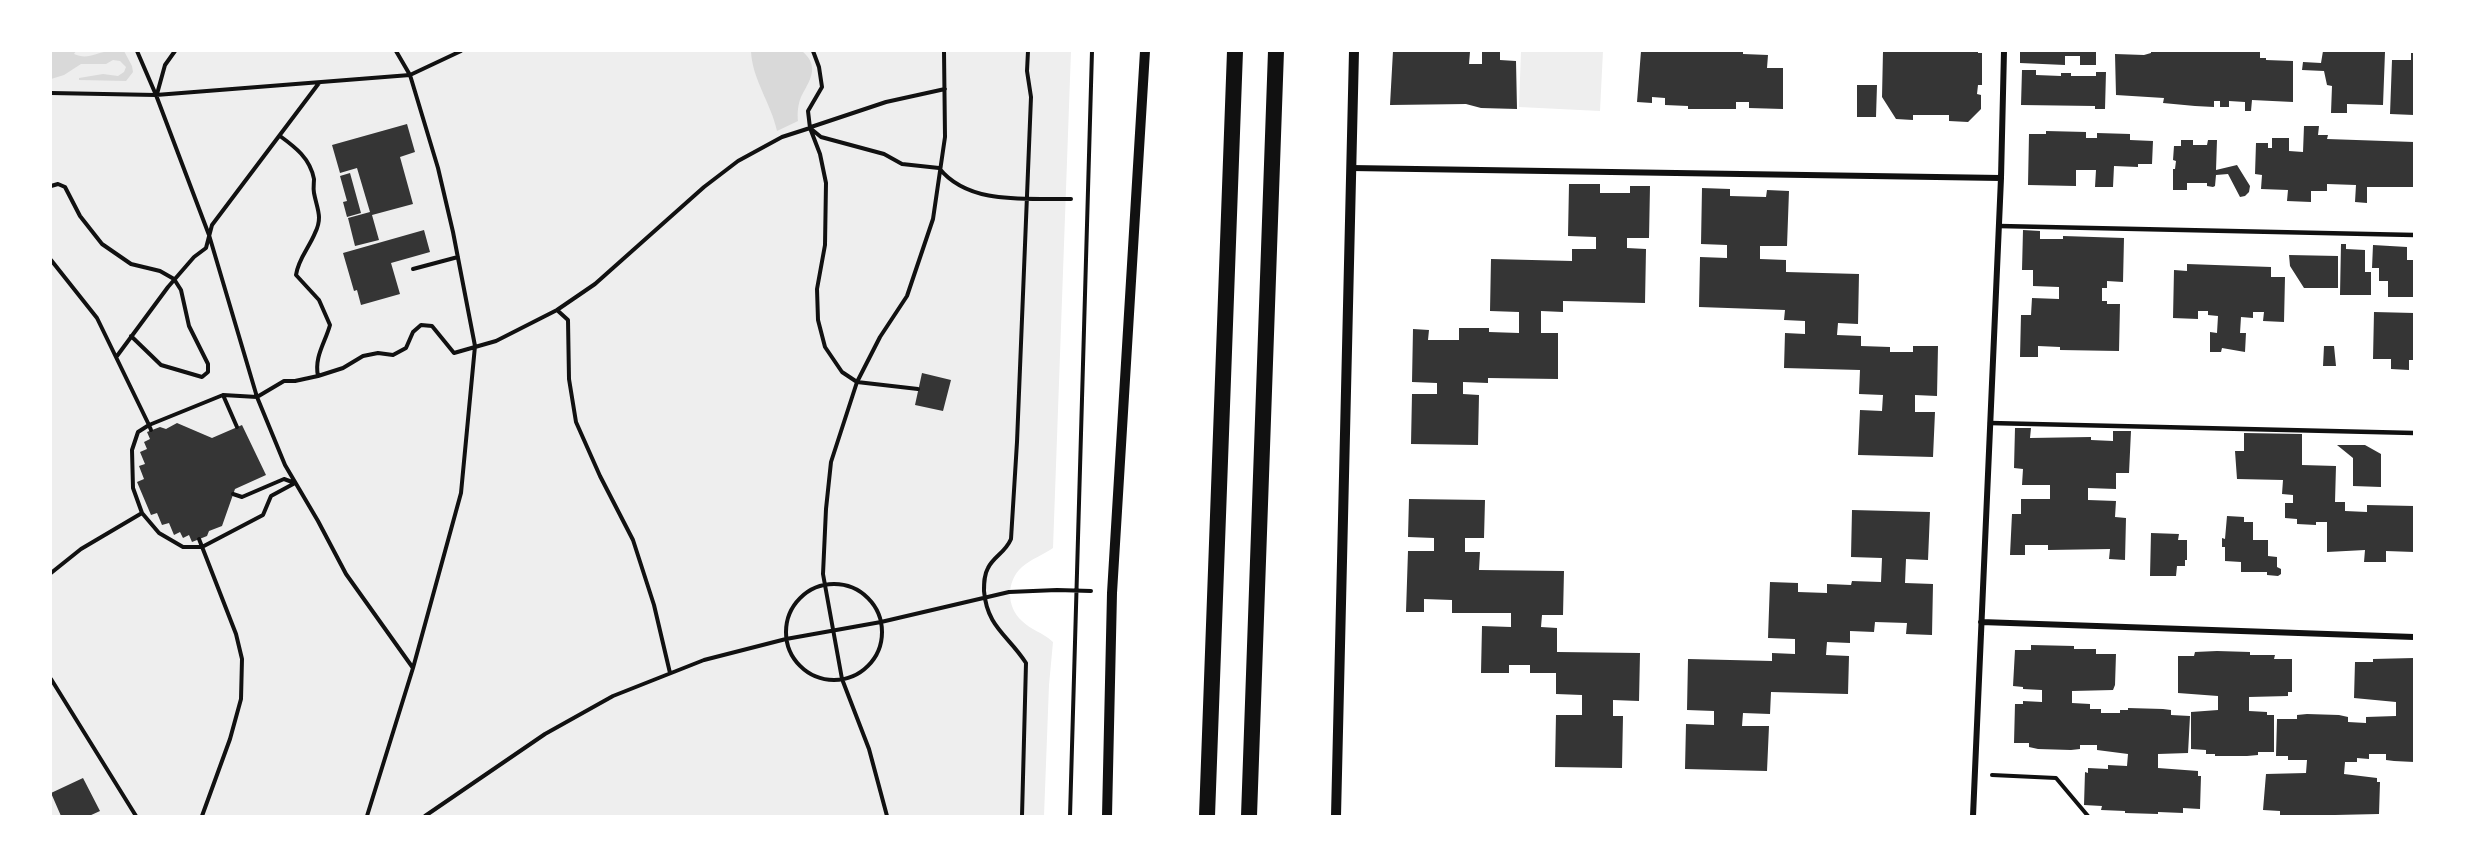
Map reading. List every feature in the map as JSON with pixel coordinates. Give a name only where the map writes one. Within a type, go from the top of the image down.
[{"type":"highway","points":[[1205,816],[1236,51]]},
{"type":"highway","points":[[1249,816],[1276,51]]},
{"type":"street","points":[[1107,816],[1112,593],[1145,51]]},
{"type":"street","points":[[1336,816],[1354,51]]},
{"type":"street","points":[[1973,816],[2001,178],[2004,51]]},
{"type":"street","points":[[1350,168],[2001,178]]},
{"type":"street","points":[[1981,622],[2414,637]]},
{"type":"lane","points":[[1999,226],[2414,235]]},
{"type":"lane","points":[[1990,423],[2414,433]]},
{"type":"path","points":[[137,51],[209,235],[257,397],[285,465],[346,574],[413,668]]},
{"type":"path","points":[[156,95],[165,65],[175,51]]},
{"type":"path","points":[[367,816],[413,668],[461,493],[475,346],[438,168],[411,75],[396,51]]},
{"type":"path","points":[[442,51],[446,58]]},
{"type":"path","points":[[51,93],[156,95],[411,75],[461,51]]},
{"type":"path","points":[[813,51],[819,67],[822,87],[808,111],[810,128],[820,154],[826,183],[825,245],[817,289],[818,320],[825,347],[842,372],[857,382],[918,389]]},
{"type":"path","points":[[887,816],[869,749],[842,679],[824,585],[826,509],[831,462],[857,382],[880,338],[907,296],[933,219],[945,136],[944,51]]},
{"type":"path","points":[[1022,816],[1026,663],[994,625],[987,611],[984,582],[988,566],[1007,550],[1011,539],[1031,97],[1027,71],[1028,51]]},
{"type":"path","points":[[1070,816],[1092,51]]},
{"type":"path","points":[[117,356],[174,279],[194,257],[206,248],[212,225],[320,82]]},
{"type":"path","points":[[295,483],[271,496],[263,515],[202,547],[183,547],[159,533],[142,513],[133,488],[132,450],[138,432],[149,425],[223,395],[257,397],[284,381],[318,376],[343,368],[363,356],[378,353],[393,355],[406,348],[413,332],[421,325],[432,326],[454,353],[496,341],[557,310],[603,277],[704,187],[738,161],[782,137],[886,102],[945,89]]},
{"type":"path","points":[[810,128],[820,137],[884,154],[902,164],[939,168],[946,177],[963,188],[1003,197],[1071,199]]},
{"type":"path","points":[[280,136],[297,148],[307,161],[314,179],[314,190],[321,218],[315,234],[297,265],[296,275],[319,300],[330,325],[317,357],[318,376]]},
{"type":"path","points":[[51,186],[58,184],[65,187],[80,216],[102,244],[131,264],[160,271],[174,279],[181,290],[189,326],[208,364],[208,372],[202,377],[161,365],[131,336]]},
{"type":"path","points":[[413,269],[458,257]]},
{"type":"path","points":[[51,260],[97,318],[152,430]]},
{"type":"path","points":[[557,310],[568,320],[569,379],[576,422],[600,476],[633,540],[654,604],[670,673]]},
{"type":"path","points":[[223,395],[237,427]]},
{"type":"path","points":[[233,494],[242,497],[284,479],[295,483]]},
{"type":"path","points":[[51,573],[81,549],[142,513]]},
{"type":"path","points":[[199,539],[236,634],[242,659],[241,699],[230,739],[202,816]]},
{"type":"path","points":[[839,584],[860,592],[876,608],[881,622],[882,637],[878,652],[869,665],[857,674],[842,679],[827,680],[812,675],[800,666],[791,654],[786,639],[787,621],[794,604],[808,591],[824,585],[839,584]]},
{"type":"path","points":[[424,816],[545,734],[613,696],[704,660],[786,639],[881,622],[1009,592],[1112,593]]},
{"type":"path","points":[[51,680],[136,816]]},
{"type":"path","points":[[1976,775],[2056,778],[2088,816]]},
{"type":"shaded area","points":[[51,51],[1071,51],[1053,548],[1022,567],[1013,579],[1010,594],[1013,609],[1025,624],[1053,642],[1044,816],[51,816]]},
{"type":"shaded area","points":[[51,51],[76,51],[74,54],[79,56],[91,56],[110,51],[124,51],[133,72],[126,81],[79,80],[79,78],[103,74],[118,76],[124,72],[126,67],[120,61],[113,60],[106,64],[81,64],[64,75],[51,79]]},
{"type":"shaded area","points":[[751,51],[802,51],[808,57],[812,74],[800,100],[798,121],[777,131],[758,81]]},
{"type":"shaded area","points":[[1521,51],[1603,51],[1600,111],[1519,107]]},
{"type":"building","points":[[1393,51],[1470,52],[1469,64],[1482,64],[1482,51],[1500,51],[1500,60],[1516,61],[1517,109],[1481,108],[1466,104],[1390,105]]},
{"type":"building","points":[[1641,51],[1743,51],[1743,54],[1768,55],[1767,68],[1783,68],[1783,109],[1749,108],[1749,102],[1736,102],[1736,109],[1688,109],[1688,106],[1665,105],[1665,98],[1652,97],[1652,103],[1637,102]]},
{"type":"building","points":[[1883,51],[1978,51],[1982,53],[1982,85],[1978,85],[1977,94],[1981,95],[1981,109],[1968,122],[1949,121],[1949,115],[1913,115],[1913,120],[1896,119],[1882,97]]},
{"type":"building","points":[[2020,51],[2096,51],[2096,65],[2080,65],[2080,56],[2065,56],[2065,65],[2020,63]]},
{"type":"building","points":[[2151,51],[2260,51],[2260,58],[2266,58],[2266,60],[2293,61],[2293,102],[2252,100],[2251,111],[2245,111],[2245,102],[2229,101],[2229,107],[2220,107],[2220,101],[2214,101],[2214,107],[2195,106],[2163,103],[2164,98],[2116,95],[2115,54],[2144,55]]},
{"type":"building","points":[[2323,51],[2385,52],[2383,105],[2347,104],[2347,113],[2331,113],[2332,86],[2327,85],[2324,71],[2302,70],[2303,62],[2321,63]]},
{"type":"building","points":[[2411,53],[2414,53],[2414,115],[2390,114],[2392,60],[2411,60]]},
{"type":"building","points":[[2022,70],[2036,70],[2036,75],[2061,76],[2061,73],[2071,73],[2071,76],[2096,76],[2096,72],[2106,72],[2105,109],[2095,109],[2095,106],[2021,105]]},
{"type":"building","points":[[1857,85],[1877,85],[1876,117],[1857,117]]},
{"type":"building","points":[[407,124],[415,152],[400,157],[413,204],[372,215],[379,240],[355,246],[348,218],[370,212],[357,168],[340,173],[332,145]]},
{"type":"building","points":[[2304,126],[2319,126],[2318,135],[2328,135],[2327,139],[2414,142],[2414,187],[2367,187],[2367,203],[2355,202],[2356,185],[2327,184],[2327,191],[2311,191],[2311,202],[2287,201],[2288,190],[2261,189],[2262,175],[2255,174],[2256,143],[2268,143],[2268,148],[2272,148],[2272,138],[2289,138],[2289,151],[2303,152]]},
{"type":"building","points":[[2046,131],[2086,132],[2086,138],[2097,138],[2097,133],[2130,134],[2130,140],[2153,141],[2152,164],[2138,164],[2138,167],[2114,166],[2113,187],[2095,187],[2096,170],[2076,170],[2076,186],[2028,185],[2029,134],[2046,134]]},
{"type":"building","points":[[2181,140],[2193,140],[2193,145],[2207,145],[2208,140],[2217,140],[2216,170],[2237,165],[2250,186],[2249,192],[2240,197],[2228,174],[2216,175],[2213,187],[2207,186],[2207,183],[2187,183],[2187,190],[2173,190],[2173,169],[2175,169],[2176,161],[2173,160],[2174,146],[2181,146]]},
{"type":"building","points":[[350,173],[361,213],[347,217],[343,202],[347,201],[340,176]]},
{"type":"building","points":[[1569,184],[1600,184],[1600,193],[1630,193],[1630,186],[1650,186],[1649,238],[1627,238],[1627,248],[1646,249],[1645,303],[1563,301],[1563,312],[1541,311],[1541,333],[1558,333],[1558,379],[1488,378],[1488,383],[1463,382],[1463,394],[1479,395],[1478,445],[1411,444],[1412,394],[1437,394],[1437,383],[1412,382],[1413,329],[1429,330],[1428,340],[1459,340],[1459,328],[1489,328],[1489,332],[1519,333],[1519,312],[1490,311],[1491,259],[1572,261],[1572,249],[1596,249],[1596,237],[1568,236]]},
{"type":"building","points":[[1702,188],[1730,189],[1730,196],[1766,197],[1767,190],[1789,191],[1787,246],[1760,246],[1760,259],[1786,260],[1786,272],[1859,274],[1858,324],[1838,323],[1837,335],[1861,336],[1861,346],[1890,347],[1890,352],[1913,352],[1913,346],[1938,346],[1937,396],[1915,395],[1915,412],[1935,412],[1933,457],[1858,455],[1860,410],[1882,411],[1883,395],[1859,394],[1860,370],[1784,368],[1785,333],[1805,334],[1805,321],[1784,320],[1785,310],[1699,307],[1700,257],[1727,258],[1727,245],[1701,244]]},
{"type":"building","points":[[424,230],[430,252],[391,263],[400,294],[361,305],[357,290],[354,291],[343,253]]},
{"type":"building","points":[[2023,230],[2040,231],[2040,239],[2063,239],[2063,236],[2124,238],[2123,282],[2107,281],[2107,288],[2102,288],[2102,301],[2107,301],[2107,304],[2120,304],[2119,351],[2060,350],[2060,347],[2038,346],[2038,357],[2020,357],[2021,315],[2031,315],[2032,298],[2059,299],[2059,287],[2033,286],[2033,270],[2022,270]]},
{"type":"building","points":[[2341,244],[2346,244],[2346,249],[2365,250],[2365,272],[2371,272],[2371,295],[2340,295]]},
{"type":"building","points":[[2373,245],[2407,247],[2407,260],[2414,260],[2414,297],[2388,297],[2388,281],[2379,281],[2379,268],[2372,268]]},
{"type":"building","points":[[2289,255],[2338,256],[2338,288],[2304,288],[2290,266]]},
{"type":"building","points":[[2187,264],[2271,267],[2271,277],[2285,277],[2284,322],[2263,321],[2264,312],[2253,312],[2253,318],[2241,317],[2240,333],[2246,333],[2245,352],[2222,348],[2221,352],[2210,352],[2210,332],[2217,333],[2218,316],[2208,315],[2208,311],[2198,311],[2198,319],[2173,318],[2174,270],[2187,271]]},
{"type":"building","points":[[2374,312],[2414,313],[2414,360],[2409,360],[2409,370],[2391,369],[2391,359],[2373,359]]},
{"type":"building","points":[[2324,346],[2334,346],[2336,366],[2323,366]]},
{"type":"building","points":[[922,373],[951,380],[943,411],[915,405]]},
{"type":"building","points":[[177,423],[212,438],[242,425],[266,475],[235,489],[222,526],[192,542],[189,535],[183,538],[180,532],[174,535],[169,523],[162,525],[157,513],[151,515],[137,482],[144,479],[139,466],[145,464],[140,452],[147,449],[144,442],[150,439],[147,432],[160,427],[166,429]]},
{"type":"building","points":[[2015,428],[2031,428],[2030,438],[2091,437],[2091,440],[2113,441],[2113,431],[2131,431],[2129,473],[2116,473],[2116,489],[2088,488],[2088,500],[2116,501],[2115,517],[2126,518],[2125,560],[2109,559],[2110,549],[2048,550],[2048,545],[2025,545],[2025,555],[2010,555],[2012,514],[2021,514],[2021,499],[2050,499],[2050,485],[2022,485],[2023,469],[2014,468]]},
{"type":"building","points":[[2244,433],[2302,434],[2302,465],[2336,466],[2335,502],[2345,502],[2345,511],[2367,512],[2367,505],[2414,506],[2414,552],[2386,551],[2386,562],[2364,562],[2365,550],[2327,552],[2327,522],[2316,522],[2316,525],[2297,524],[2297,519],[2285,518],[2285,503],[2293,503],[2293,495],[2282,494],[2283,480],[2237,479],[2235,451],[2244,451]]},
{"type":"building","points":[[2337,445],[2365,445],[2381,454],[2381,487],[2353,486],[2353,458]]},
{"type":"building","points":[[1409,499],[1485,500],[1484,538],[1465,538],[1465,552],[1480,552],[1479,570],[1564,571],[1563,615],[1542,615],[1541,627],[1557,628],[1557,652],[1640,653],[1639,701],[1613,700],[1613,716],[1623,716],[1622,768],[1555,767],[1556,715],[1582,715],[1582,695],[1556,694],[1556,673],[1530,673],[1530,665],[1509,665],[1509,673],[1481,673],[1482,626],[1511,627],[1511,613],[1452,613],[1452,600],[1424,599],[1424,612],[1406,612],[1408,551],[1434,551],[1434,538],[1408,537]]},
{"type":"building","points":[[1852,510],[1930,512],[1928,560],[1906,559],[1905,583],[1933,584],[1932,635],[1906,634],[1907,623],[1875,622],[1874,632],[1850,631],[1850,643],[1827,642],[1826,655],[1849,656],[1848,694],[1771,692],[1770,714],[1743,713],[1742,726],[1769,726],[1767,771],[1685,769],[1686,724],[1714,725],[1714,711],[1687,710],[1688,659],[1772,661],[1772,653],[1795,654],[1795,639],[1768,638],[1770,582],[1798,583],[1798,592],[1827,593],[1827,584],[1851,585],[1852,581],[1881,582],[1882,558],[1851,557]]},
{"type":"building","points":[[2227,516],[2244,517],[2244,522],[2253,522],[2253,540],[2268,540],[2268,556],[2277,557],[2277,567],[2281,569],[2281,574],[2278,576],[2267,575],[2267,572],[2241,572],[2241,562],[2225,561],[2225,547],[2222,547],[2222,538],[2225,539]]},
{"type":"building","points":[[2151,533],[2179,534],[2178,540],[2187,540],[2187,560],[2185,560],[2185,566],[2177,566],[2176,576],[2150,576]]},
{"type":"building","points":[[2031,645],[2074,646],[2074,649],[2096,649],[2096,654],[2116,654],[2113,690],[2072,691],[2072,703],[2090,704],[2090,709],[2101,709],[2101,713],[2120,713],[2120,710],[2128,710],[2128,708],[2163,709],[2171,710],[2171,715],[2190,716],[2188,753],[2158,754],[2158,768],[2198,771],[2198,776],[2201,776],[2200,809],[2183,808],[2183,813],[2125,813],[2125,811],[2101,810],[2102,806],[2084,805],[2085,772],[2088,773],[2088,768],[2108,769],[2108,765],[2127,766],[2128,754],[2097,750],[2097,745],[2080,745],[2080,749],[2071,750],[2038,749],[2029,747],[2029,743],[2014,743],[2015,704],[2023,704],[2023,701],[2042,702],[2042,690],[2013,686],[2015,650],[2031,650]]},
{"type":"building","points":[[2195,652],[2250,652],[2250,655],[2275,655],[2274,659],[2292,659],[2292,692],[2288,692],[2288,696],[2249,697],[2249,711],[2267,712],[2267,715],[2274,715],[2274,752],[2258,752],[2258,755],[2247,756],[2215,756],[2215,754],[2206,754],[2206,750],[2191,749],[2191,712],[2218,710],[2218,696],[2178,693],[2178,656],[2194,656]]},
{"type":"building","points":[[2414,658],[2414,762],[2386,760],[2386,754],[2369,754],[2369,759],[2357,758],[2357,762],[2345,762],[2344,774],[2377,778],[2377,782],[2380,782],[2379,814],[2280,816],[2280,811],[2263,810],[2266,774],[2306,773],[2307,760],[2288,760],[2288,756],[2276,756],[2277,719],[2297,719],[2297,715],[2307,714],[2339,715],[2348,717],[2348,722],[2366,723],[2366,717],[2396,716],[2396,702],[2354,698],[2355,662]]},
{"type":"building","points":[[83,778],[100,811],[89,816],[61,816],[51,793]]}]
